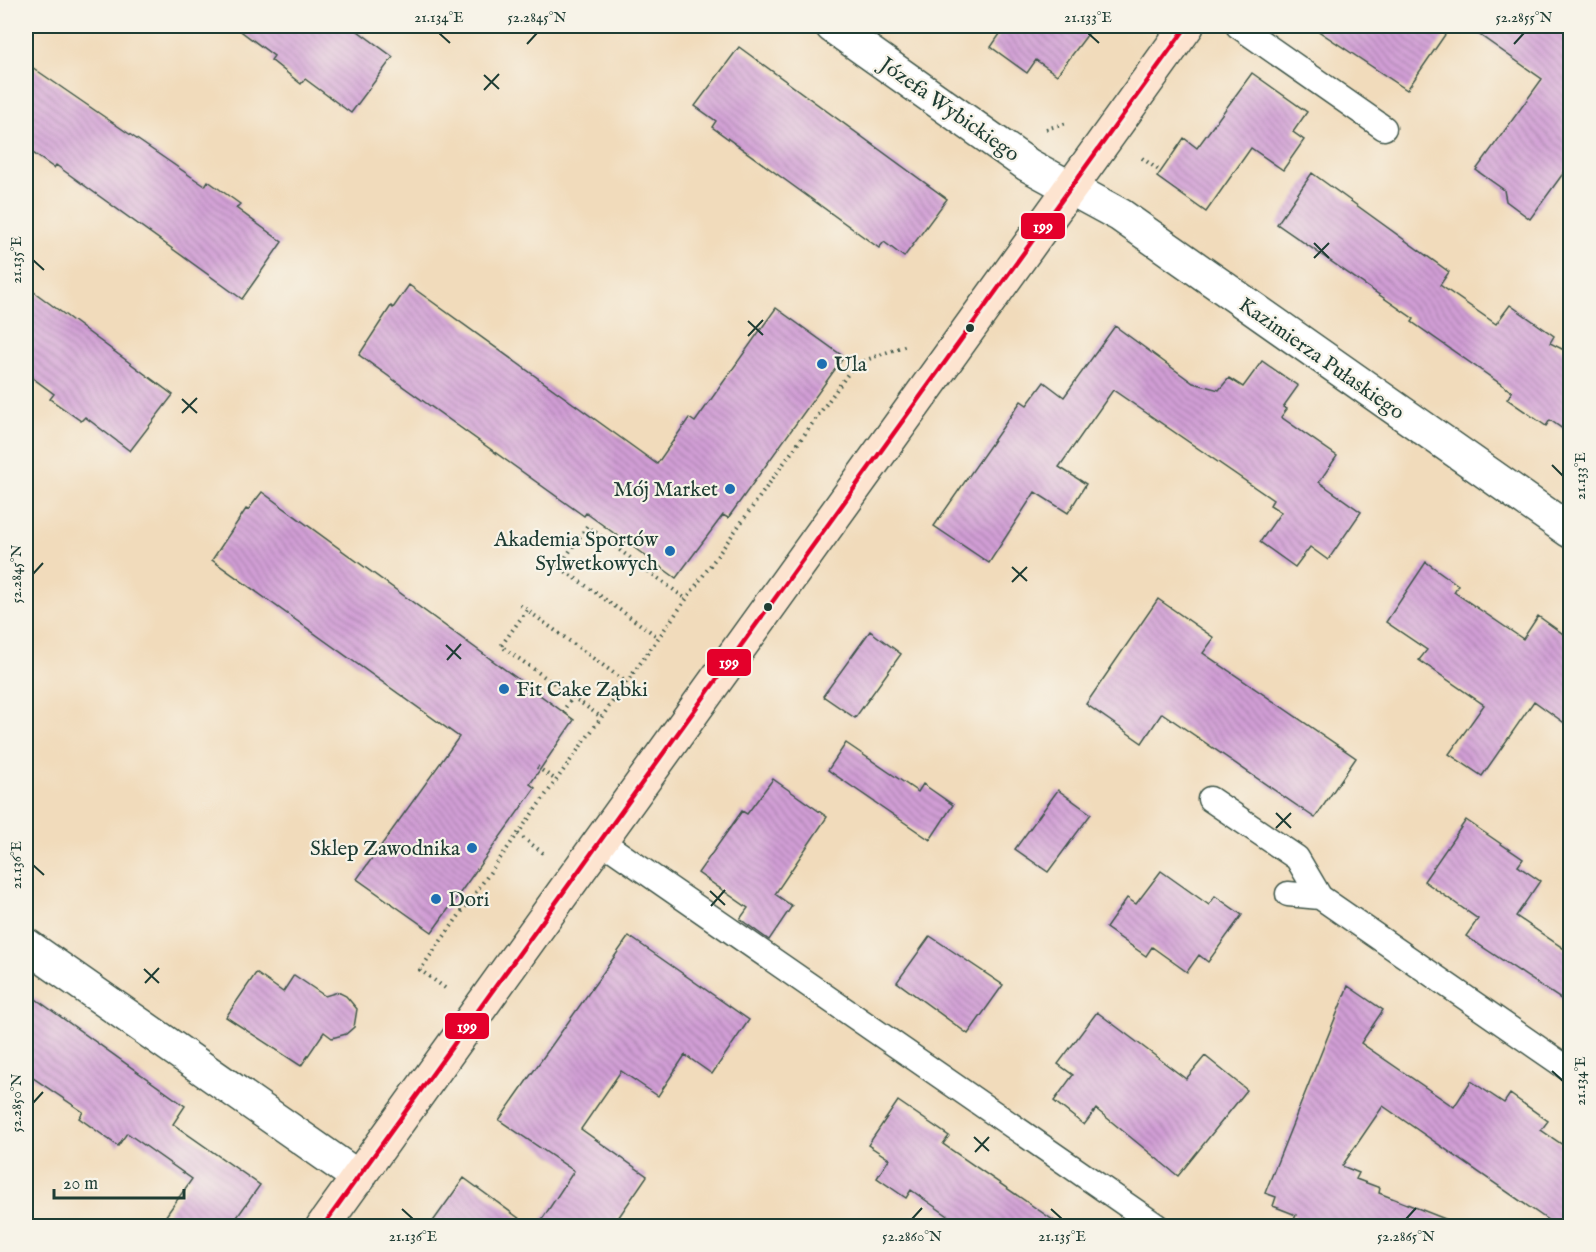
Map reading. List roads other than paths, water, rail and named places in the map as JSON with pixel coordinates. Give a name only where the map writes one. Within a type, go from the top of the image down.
[{"type":"street","name":"Józefa Wybickiego","points":[[832,26],[1015,156],[1071,187]]},
{"type":"street","points":[[323,1227],[1187,26]]},
{"type":"street","name":"Kazimierza Pułaskiego","points":[[1071,187],[1120,214],[1570,531]]},
{"type":"street","points":[[26,945],[359,1178]]},
{"type":"lane","points":[[1238,26],[1384,128]]},
{"type":"lane","points":[[1210,799],[1297,858],[1320,897],[1570,1070]]},
{"type":"lane","points":[[602,841],[1157,1227]]},
{"type":"lane","points":[[1288,894],[1320,897]]},
{"type":"place","name":"Ula","points":[[822,364]]},
{"type":"place","name":"Mój Market","points":[[730,489]]},
{"type":"place","name":"Akademia Sportów Sylwetkowych","points":[[670,551]]},
{"type":"place","name":"Fit Cake Ząbki","points":[[504,689]]},
{"type":"place","name":"Sklep Zawodnika","points":[[472,848]]},
{"type":"place","name":"Dori","points":[[436,899]]}]
